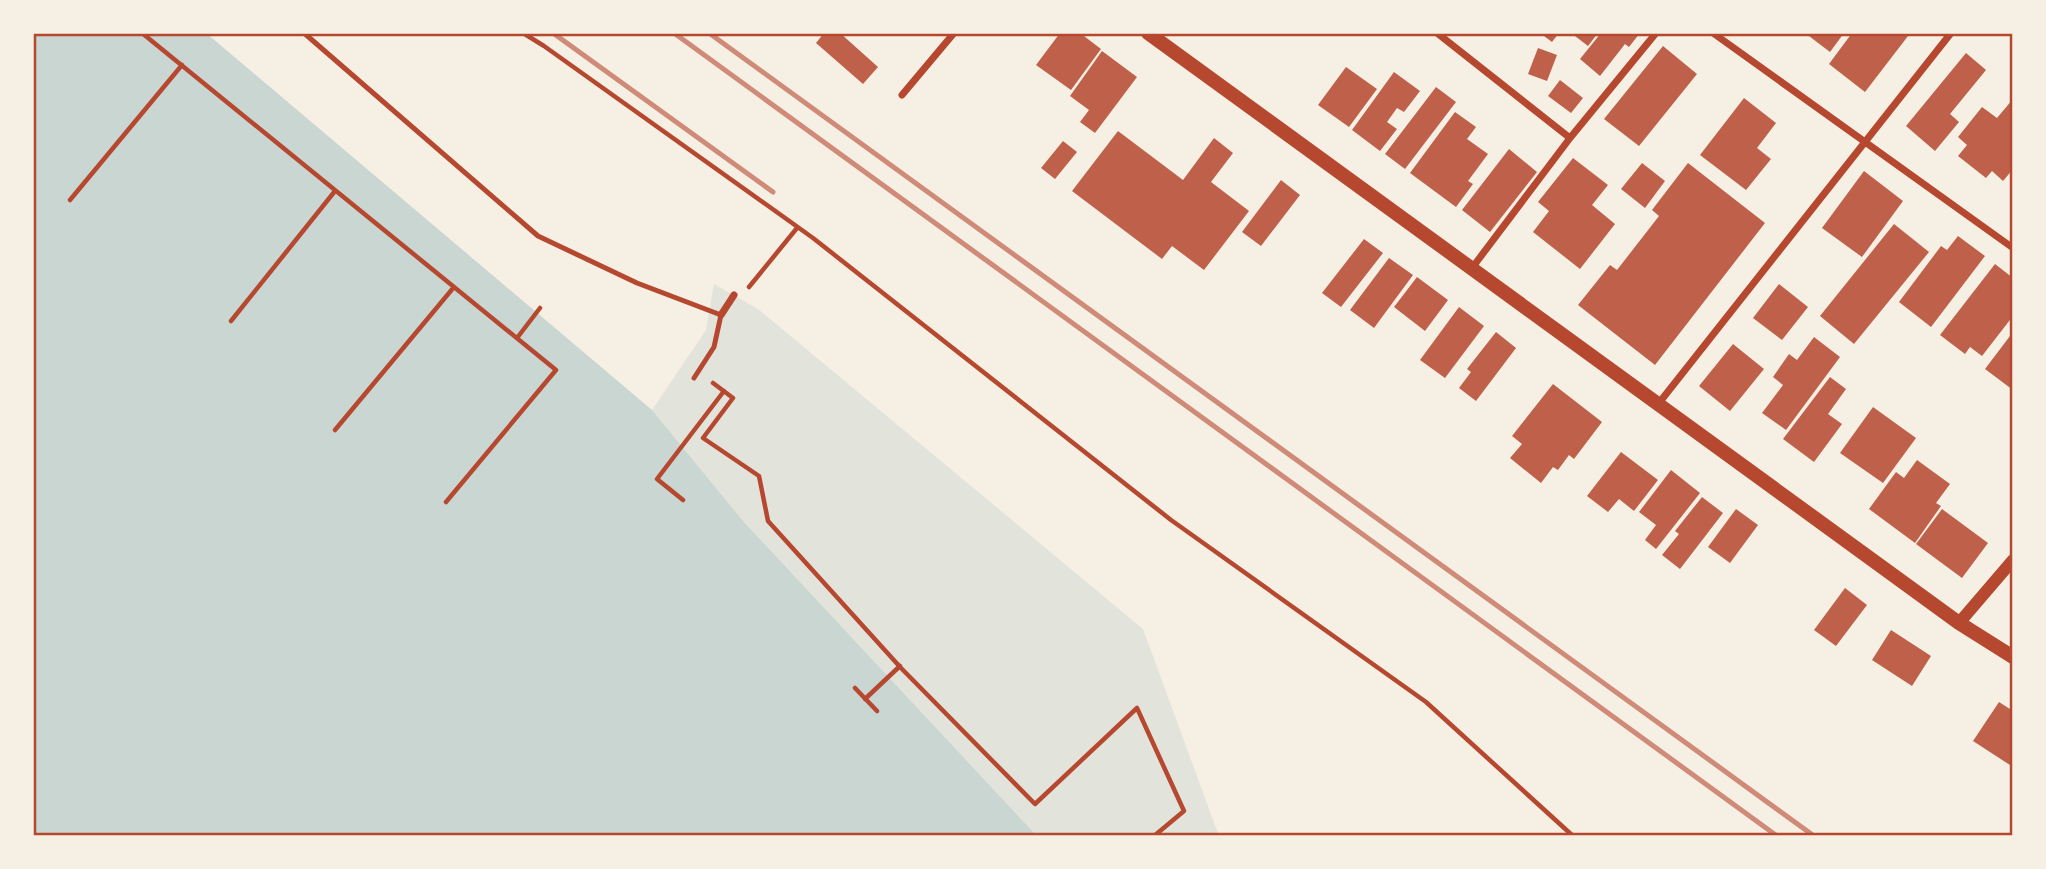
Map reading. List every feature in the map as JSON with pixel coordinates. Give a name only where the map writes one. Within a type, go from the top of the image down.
[{"type":"main road","points":[[1148,33],[1959,623],[2013,657]]},
{"type":"street","points":[[902,95],[954,33]]},
{"type":"street","points":[[1437,33],[1570,138]]},
{"type":"street","points":[[1472,268],[1570,138],[1656,33]]},
{"type":"street","points":[[1713,33],[2013,248]]},
{"type":"street","points":[[1658,403],[1951,33]]},
{"type":"street","points":[[721,315],[734,295]]},
{"type":"street","points":[[1959,623],[2013,560]]},
{"type":"lane","points":[[304,33],[538,236],[638,283],[721,315],[714,347],[696,375]]},
{"type":"path","points":[[142,33],[556,370],[446,502]]},
{"type":"path","points":[[523,33],[797,228],[1171,520],[1426,702],[1573,836]]},
{"type":"path","points":[[70,200],[182,65]]},
{"type":"path","points":[[231,321],[335,191]]},
{"type":"path","points":[[745,292],[797,228]]},
{"type":"path","points":[[335,430],[454,287]]},
{"type":"path","points":[[517,338],[540,307]]},
{"type":"path","points":[[696,375],[733,398],[703,438],[759,476],[768,521],[900,666],[1035,804],[1137,708],[1185,811],[1154,836]]},
{"type":"path","points":[[683,500],[657,479],[724,391]]},
{"type":"path","points":[[865,699],[900,666]]},
{"type":"path","points":[[855,688],[877,711]]},
{"type":"shaded area","points":[[33,33],[206,33],[652,410],[744,522],[1037,836],[33,836]]},
{"type":"shaded area","points":[[714,284],[758,309],[1143,629],[1219,836],[1037,836],[744,522],[652,410],[706,330]]},
{"type":"building","points":[[824,33],[840,33],[878,67],[863,84],[816,43]]},
{"type":"building","points":[[1060,33],[1080,33],[1101,49],[1071,90],[1036,65]]},
{"type":"building","points":[[1540,33],[1559,33],[1552,42]]},
{"type":"building","points":[[1571,33],[1598,33],[1588,46]]},
{"type":"building","points":[[1601,33],[1640,33],[1629,47],[1625,44],[1600,76],[1580,59]]},
{"type":"building","points":[[1805,33],[1844,33],[1830,52]]},
{"type":"building","points":[[1852,33],[1905,33],[1908,36],[1865,92],[1829,64]]},
{"type":"building","points":[[1663,46],[1697,74],[1639,146],[1604,119]]},
{"type":"building","points":[[1538,48],[1557,55],[1547,81],[1528,74]]},
{"type":"building","points":[[1102,51],[1137,77],[1095,133],[1080,122],[1089,110],[1070,96]]},
{"type":"building","points":[[1966,53],[1986,70],[1950,114],[1959,122],[1935,151],[1906,126]]},
{"type":"building","points":[[1346,67],[1377,89],[1349,127],[1318,105]]},
{"type":"building","points":[[1394,72],[1420,91],[1404,112],[1397,108],[1387,122],[1397,129],[1380,151],[1352,130]]},
{"type":"building","points":[[1560,80],[1583,98],[1571,113],[1548,96]]},
{"type":"building","points":[[1436,87],[1456,102],[1405,169],[1385,154]]},
{"type":"building","points":[[1744,98],[1776,123],[1757,148],[1771,159],[1746,190],[1700,155]]},
{"type":"building","points":[[2013,99],[2013,169],[2003,181],[1992,171],[1986,178],[1958,156],[1967,145],[1958,137],[1982,107],[1997,118]]},
{"type":"building","points":[[1455,112],[1476,127],[1467,139],[1488,154],[1468,181],[1473,184],[1456,207],[1410,173]]},
{"type":"building","points":[[1118,131],[1183,180],[1214,138],[1233,153],[1211,182],[1249,211],[1204,270],[1172,246],[1162,259],[1072,191]]},
{"type":"building","points":[[1063,141],[1077,152],[1055,179],[1041,168]]},
{"type":"building","points":[[1509,149],[1537,172],[1490,232],[1462,210]]},
{"type":"building","points":[[1573,158],[1608,185],[1592,205],[1615,224],[1580,269],[1533,232],[1549,211],[1538,202]]},
{"type":"building","points":[[1642,163],[1665,181],[1645,208],[1621,189]]},
{"type":"building","points":[[1688,163],[1765,223],[1655,365],[1578,305],[1610,265],[1617,270],[1659,216],[1652,210]]},
{"type":"building","points":[[1864,171],[1903,201],[1862,257],[1822,228]]},
{"type":"building","points":[[1281,180],[1300,195],[1261,246],[1242,232]]},
{"type":"building","points":[[1894,224],[1929,252],[1854,344],[1820,316]]},
{"type":"building","points":[[1958,236],[1985,256],[1931,327],[1899,302],[1941,246],[1947,250]]},
{"type":"building","points":[[1364,239],[1383,253],[1341,307],[1322,293]]},
{"type":"building","points":[[1389,258],[1413,275],[1374,328],[1350,310]]},
{"type":"building","points":[[1995,264],[2013,278],[2013,316],[1982,356],[1970,347],[1965,354],[1940,335]]},
{"type":"building","points":[[1417,277],[1448,300],[1425,331],[1394,307]]},
{"type":"building","points":[[1779,284],[1808,307],[1782,340],[1753,318]]},
{"type":"building","points":[[1459,307],[1484,326],[1445,378],[1420,360]]},
{"type":"building","points":[[1496,332],[1516,348],[1476,401],[1459,388],[1471,372],[1467,369]]},
{"type":"building","points":[[2013,332],[2013,390],[1985,369]]},
{"type":"building","points":[[1814,337],[1840,357],[1786,430],[1762,413],[1783,385],[1773,377],[1789,354],[1797,360]]},
{"type":"building","points":[[1733,344],[1764,369],[1730,411],[1699,386]]},
{"type":"building","points":[[1830,377],[1846,389],[1828,414],[1842,424],[1814,462],[1783,439]]},
{"type":"building","points":[[1553,384],[1602,422],[1574,459],[1569,455],[1558,470],[1553,467],[1541,483],[1510,458],[1522,444],[1512,436]]},
{"type":"building","points":[[1873,407],[1916,438],[1883,483],[1840,453]]},
{"type":"building","points":[[1621,452],[1658,480],[1634,511],[1619,499],[1608,512],[1587,496]]},
{"type":"building","points":[[1917,460],[1950,484],[1936,503],[1941,506],[1915,543],[1869,509],[1896,472],[1904,478]]},
{"type":"building","points":[[1671,470],[1700,493],[1656,549],[1645,540],[1656,525],[1639,512]]},
{"type":"building","points":[[1702,497],[1723,513],[1680,569],[1662,555],[1679,534],[1675,531]]},
{"type":"building","points":[[1736,509],[1758,525],[1730,563],[1708,547]]},
{"type":"building","points":[[1942,509],[1988,543],[1962,578],[1916,544]]},
{"type":"building","points":[[1845,588],[1867,605],[1836,646],[1814,630]]},
{"type":"building","points":[[1891,630],[1931,656],[1912,686],[1872,660]]},
{"type":"building","points":[[1999,702],[2013,711],[2013,767],[1973,741]]},
{"type":"railway","points":[[553,33],[773,192]]},
{"type":"railway","points":[[674,33],[1777,836]]},
{"type":"railway","points":[[709,33],[1814,836]]}]
